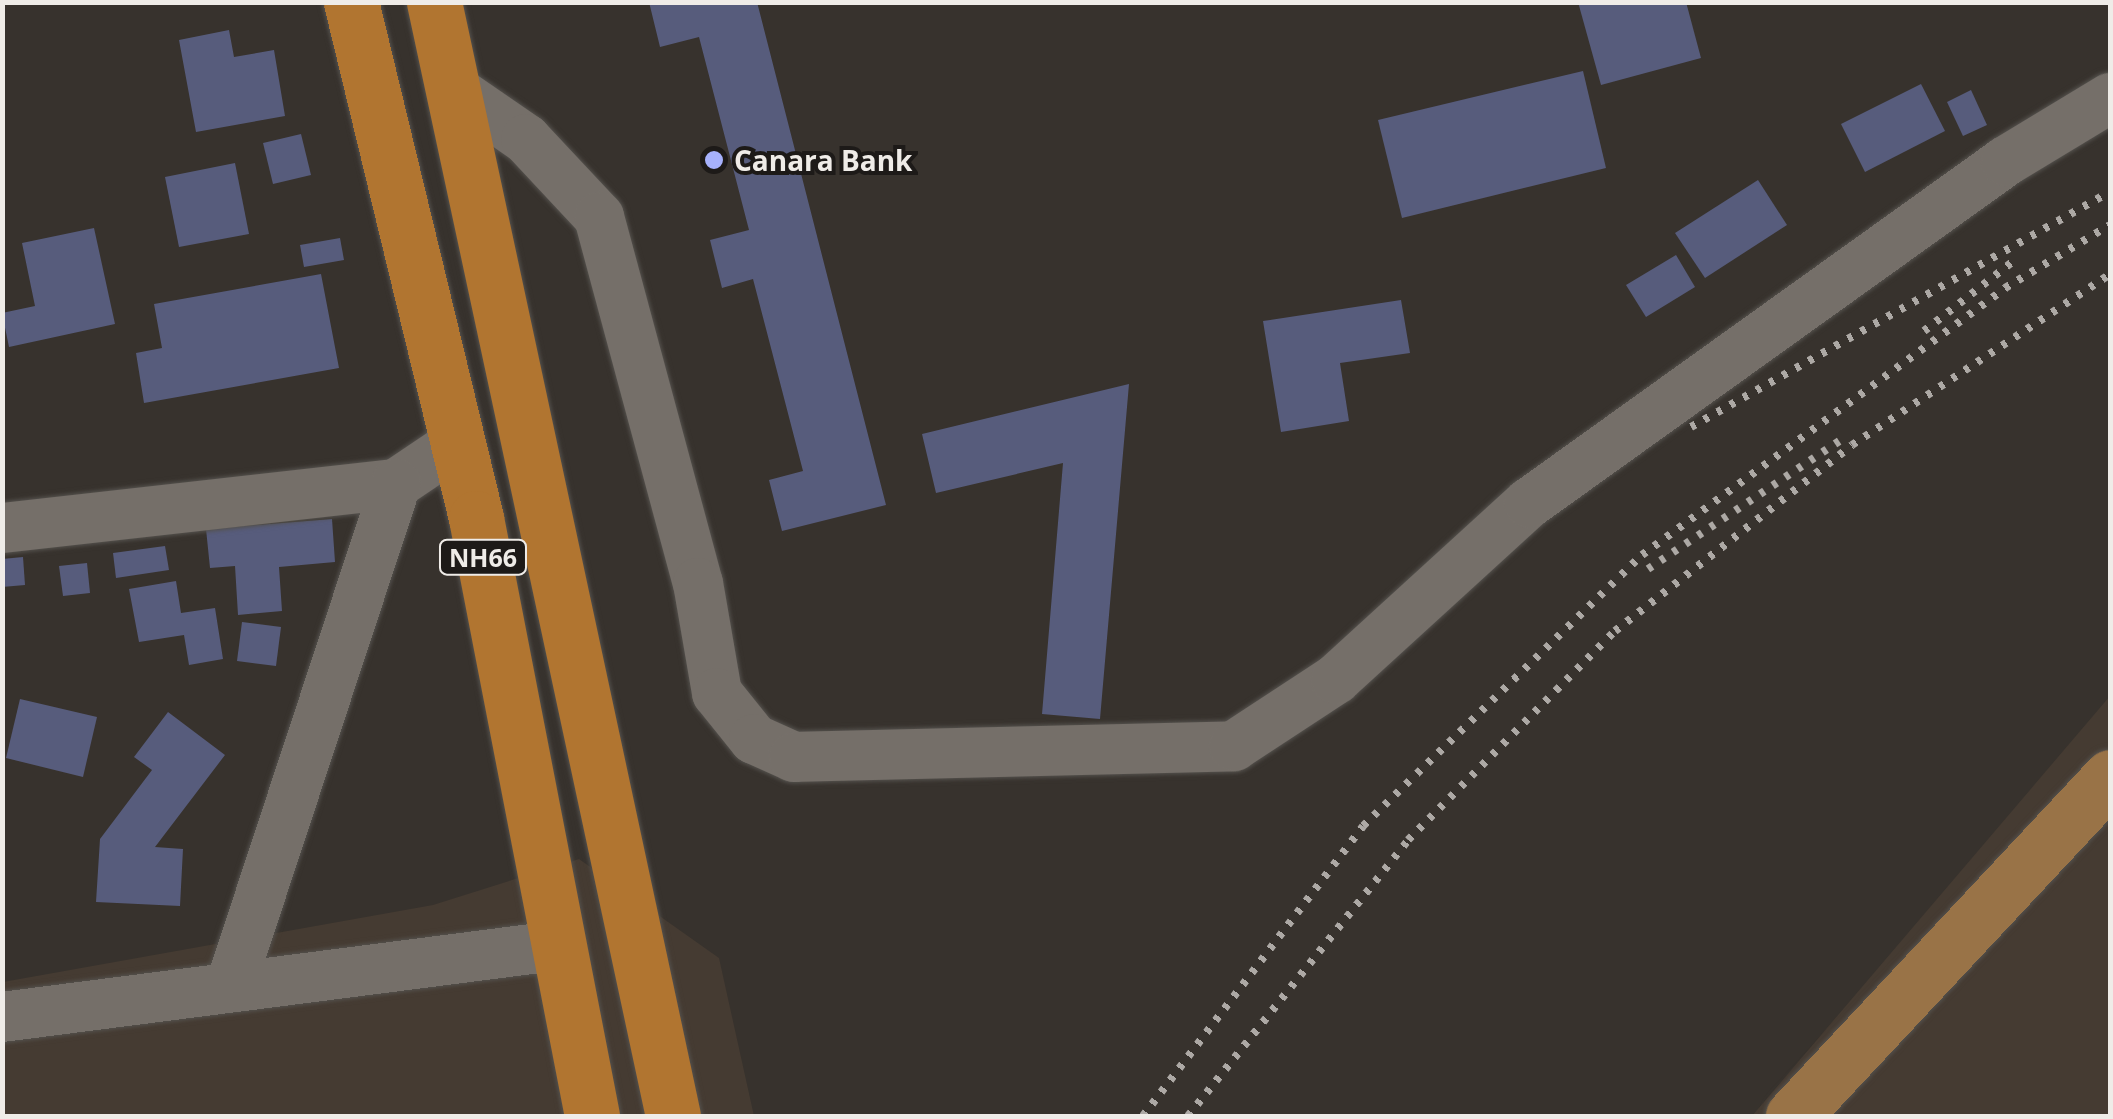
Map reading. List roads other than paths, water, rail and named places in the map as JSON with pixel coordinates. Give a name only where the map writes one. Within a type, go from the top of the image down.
[{"type":"highway","name":"NH66","points":[[351,2],[458,443],[554,946],[592,1116]]},
{"type":"highway","name":"NH66","points":[[434,2],[674,1116]]},
{"type":"main road","points":[[1792,1116],[2110,777]]},
{"type":"street","points":[[452,88],[526,139],[599,217],[698,583],[717,694],[754,739],[794,756],[1234,746],[1336,679],[1529,503],[2006,161],[2110,98]]},
{"type":"street","points":[[2,528],[396,484],[458,443]]},
{"type":"street","points":[[230,988],[396,484]]},
{"type":"street","points":[[2,1017],[554,946]]},
{"type":"railway","points":[[1691,427],[2110,192]]},
{"type":"railway","points":[[1143,1116],[1363,826],[1642,555],[2005,288],[2110,225]]},
{"type":"railway","points":[[1924,331],[2015,260]]},
{"type":"railway","points":[[1188,1116],[1408,840],[1615,631],[1852,445],[2110,274]]},
{"type":"railway","points":[[1648,569],[1839,441]]},
{"type":"place","name":"Canara Bank","points":[[714,160]]}]
